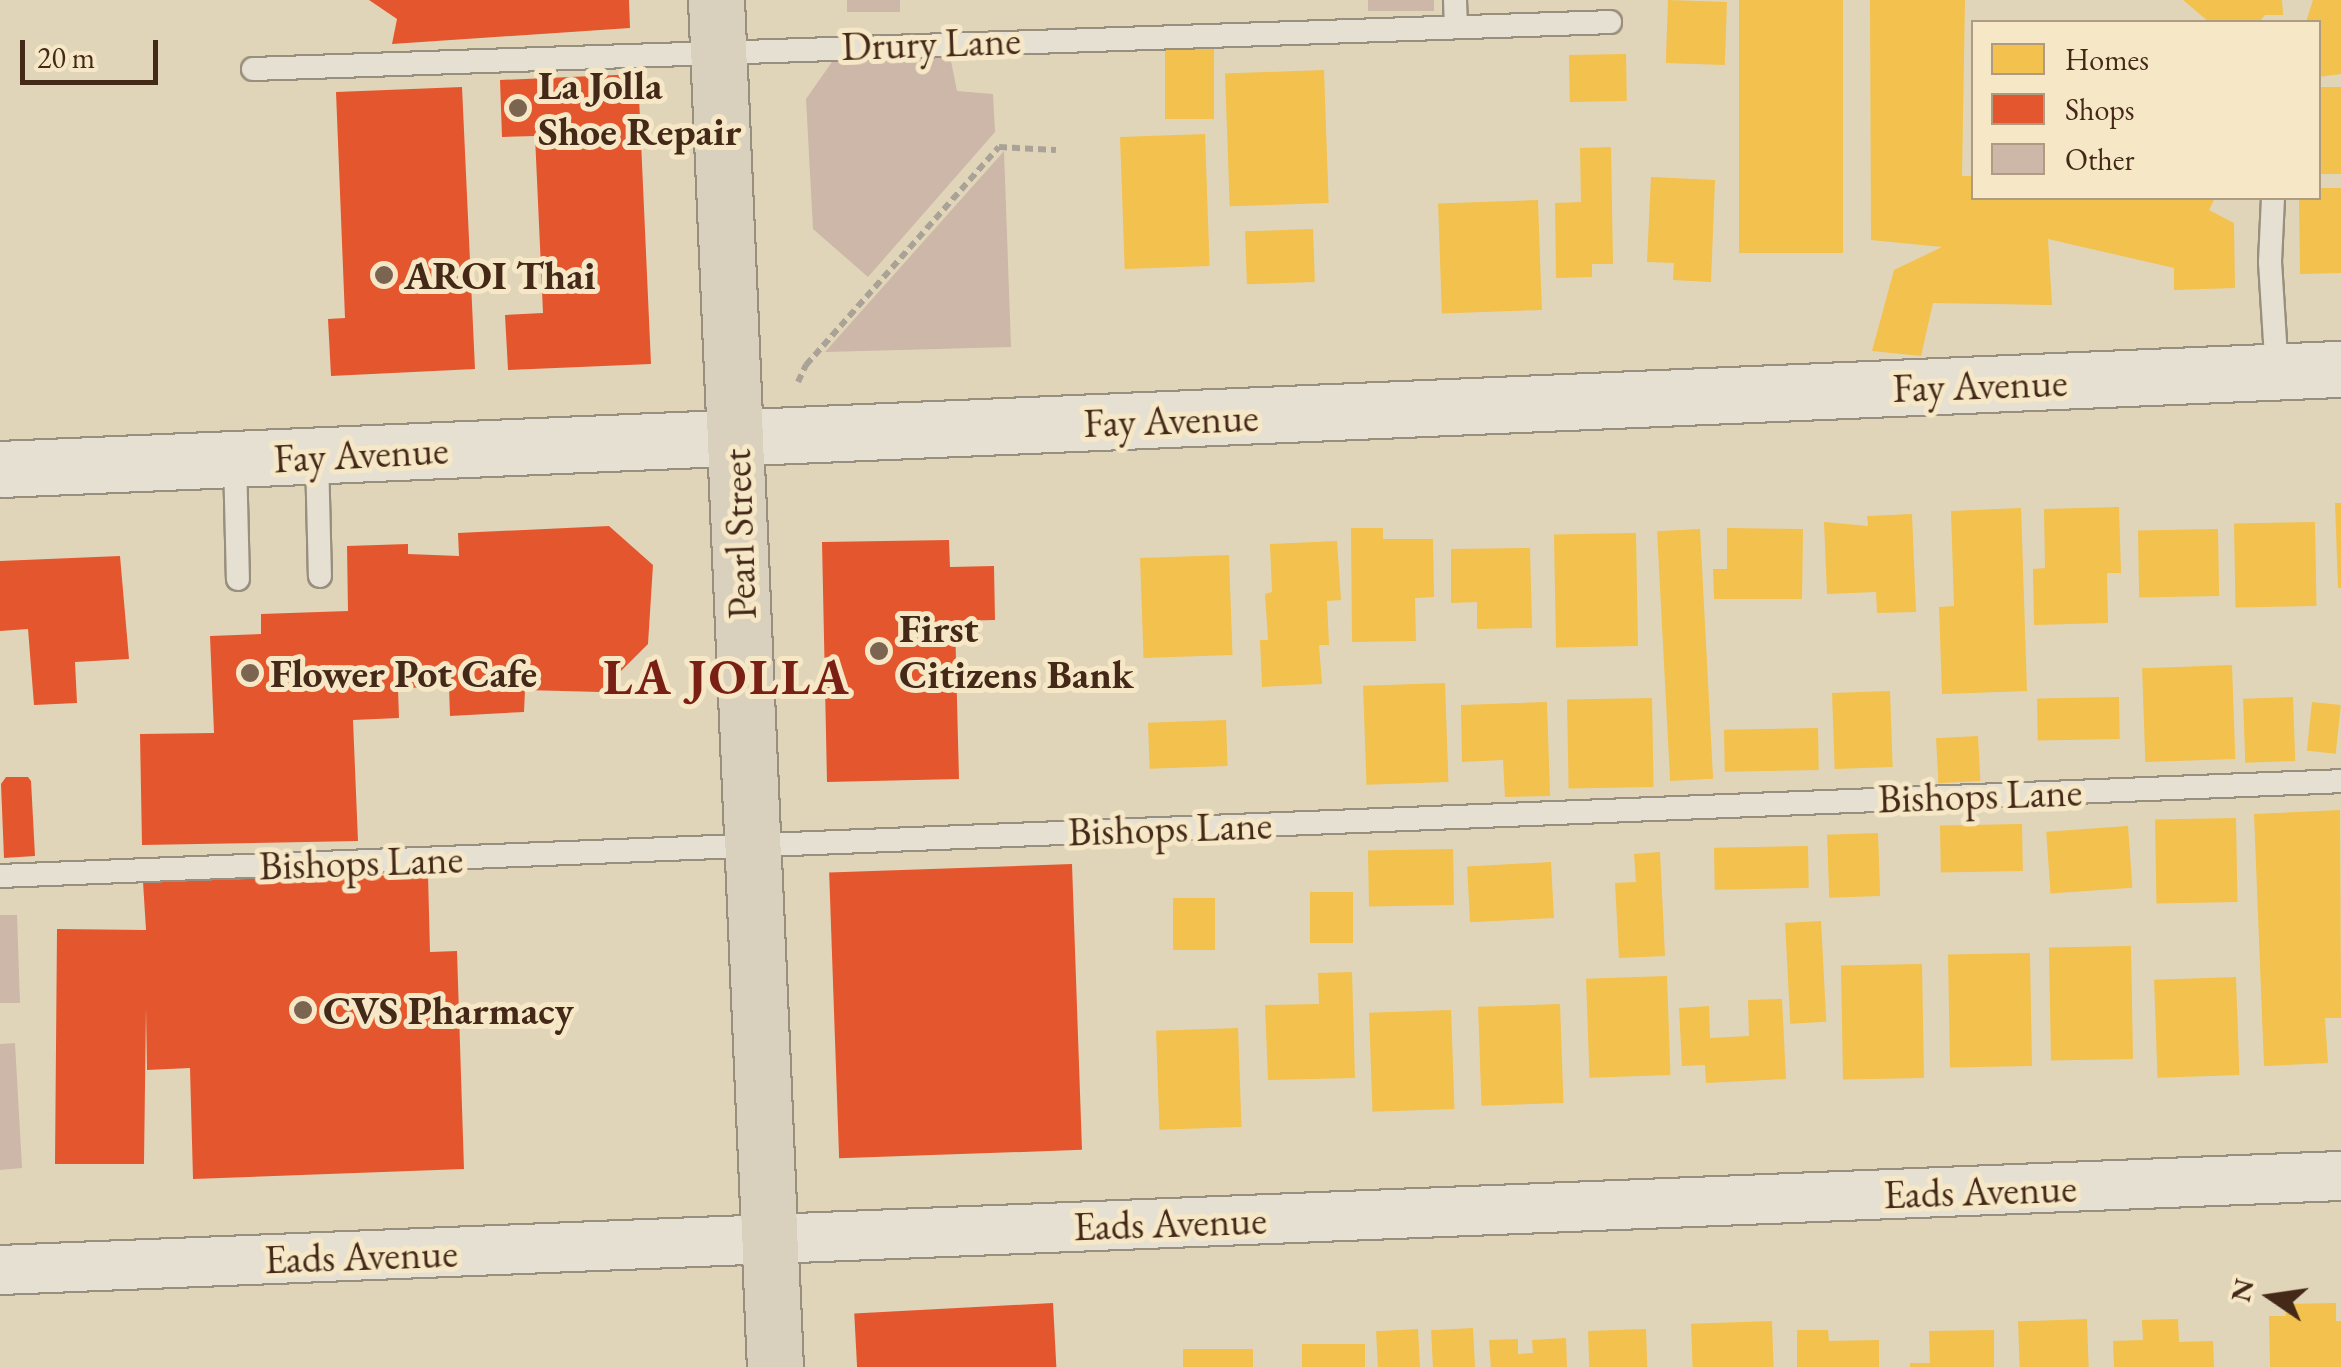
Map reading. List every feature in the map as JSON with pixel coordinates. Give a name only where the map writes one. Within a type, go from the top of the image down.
[{"type":"main road","name":"Pearl Street","points":[[717,25],[774,1367]]},
{"type":"street","name":"Fay Avenue","points":[[0,469],[2341,369]]},
{"type":"street","name":"Eads Avenue","points":[[0,1270],[2341,1176]]},
{"type":"lane","points":[[1455,0],[1456,25]]},
{"type":"lane","name":"Drury Lane","points":[[253,68],[717,25],[1610,22]]},
{"type":"lane","points":[[2274,200],[2270,262],[2276,373]]},
{"type":"lane","points":[[317,456],[320,576]]},
{"type":"lane","points":[[235,459],[238,579]]},
{"type":"lane","name":"Bishops Lane","points":[[0,876],[2341,781]]},
{"type":"path","points":[[798,382],[806,365],[999,147],[1056,150]]},
{"type":"building: Homes","points":[[1668,0],[1727,2],[1725,65],[1666,63]]},
{"type":"building: Homes","points":[[1739,0],[1843,0],[1843,253],[1739,253]]},
{"type":"building: Homes","points":[[1870,0],[1965,0],[1962,176],[1971,176],[1971,200],[2214,200],[2209,210],[2234,223],[2235,288],[2174,290],[2174,268],[2048,239],[2052,305],[1933,303],[1921,356],[1872,351],[1894,270],[1942,247],[1871,240]]},
{"type":"building: Homes","points":[[2183,0],[2282,0],[2283,15],[2265,15],[2261,20],[2207,20]]},
{"type":"building: Homes","points":[[2313,0],[2341,0],[2341,74],[2321,77],[2321,20],[2307,20]]},
{"type":"building: Homes","points":[[1165,47],[1214,47],[1214,119],[1165,119]]},
{"type":"building: Homes","points":[[1626,54],[1627,101],[1570,102],[1569,55]]},
{"type":"building: Homes","points":[[1324,70],[1329,203],[1230,206],[1225,73]]},
{"type":"building: Homes","points":[[2321,87],[2341,87],[2341,174],[2321,174]]},
{"type":"building: Homes","points":[[1205,134],[1210,266],[1125,269],[1120,137]]},
{"type":"building: Homes","points":[[1611,147],[1613,264],[1592,264],[1592,277],[1556,278],[1555,203],[1581,202],[1580,148]]},
{"type":"building: Homes","points":[[1651,177],[1715,180],[1711,282],[1673,280],[1674,263],[1647,262]]},
{"type":"building: Homes","points":[[2321,188],[2341,188],[2341,273],[2300,274],[2299,200],[2321,200]]},
{"type":"building: Homes","points":[[1538,200],[1542,310],[1442,313],[1438,203]]},
{"type":"building: Homes","points":[[1313,229],[1315,282],[1247,284],[1245,231]]},
{"type":"building: Homes","points":[[2335,503],[2341,503],[2341,588],[2338,588]]},
{"type":"building: Homes","points":[[2119,507],[2121,573],[2107,573],[2108,623],[2034,625],[2033,569],[2045,568],[2044,509]]},
{"type":"building: Homes","points":[[2021,508],[2027,691],[1942,694],[1939,607],[1954,606],[1951,511]]},
{"type":"building: Homes","points":[[1912,514],[1916,612],[1877,613],[1876,592],[1827,594],[1824,522],[1868,526],[1867,516]]},
{"type":"building: Homes","points":[[2315,522],[2316,606],[2235,607],[2234,523]]},
{"type":"building: Homes","points":[[1351,528],[1383,528],[1383,539],[1433,539],[1434,597],[1415,598],[1416,641],[1352,642]]},
{"type":"building: Homes","points":[[1727,528],[1803,529],[1802,599],[1714,599],[1713,569],[1727,569]]},
{"type":"building: Homes","points":[[1700,529],[1713,779],[1670,781],[1657,531]]},
{"type":"building: Homes","points":[[2218,529],[2219,596],[2139,597],[2138,530]]},
{"type":"building: Homes","points":[[1636,533],[1638,646],[1556,647],[1554,534]]},
{"type":"building: Homes","points":[[1337,541],[1341,600],[1327,601],[1329,645],[1319,645],[1322,684],[1262,687],[1260,640],[1268,640],[1265,594],[1272,592],[1270,544]]},
{"type":"building: Homes","points":[[1530,548],[1532,628],[1477,629],[1477,602],[1451,603],[1451,549]]},
{"type":"building: Homes","points":[[1229,555],[1232,655],[1144,658],[1140,558]]},
{"type":"building: Homes","points":[[2232,665],[2235,759],[2145,762],[2142,668]]},
{"type":"building: Homes","points":[[1445,683],[1448,782],[1367,785],[1363,686]]},
{"type":"building: Homes","points":[[1890,691],[1893,767],[1835,769],[1832,693]]},
{"type":"building: Homes","points":[[2119,697],[2120,739],[2038,740],[2037,698]]},
{"type":"building: Homes","points":[[2293,697],[2295,761],[2245,763],[2243,699]]},
{"type":"building: Homes","points":[[1652,698],[1654,787],[1569,788],[1567,699]]},
{"type":"building: Homes","points":[[1547,702],[1550,796],[1505,797],[1503,760],[1462,762],[1461,705]]},
{"type":"building: Homes","points":[[2312,702],[2341,705],[2336,754],[2307,751]]},
{"type":"building: Homes","points":[[1226,720],[1228,766],[1150,769],[1148,723]]},
{"type":"building: Homes","points":[[1818,728],[1819,770],[1725,772],[1724,730]]},
{"type":"building: Homes","points":[[1978,736],[1980,781],[1938,783],[1936,738]]},
{"type":"building: Homes","points":[[2340,810],[2341,1018],[2325,1018],[2328,1063],[2264,1066],[2254,814]]},
{"type":"building: Homes","points":[[2236,818],[2237,902],[2156,903],[2155,819]]},
{"type":"building: Homes","points":[[2022,824],[2023,871],[1941,872],[1940,825]]},
{"type":"building: Homes","points":[[2128,826],[2132,888],[2051,894],[2046,832]]},
{"type":"building: Homes","points":[[1878,833],[1880,896],[1829,898],[1827,835]]},
{"type":"building: Homes","points":[[1808,846],[1809,888],[1715,890],[1714,848]]},
{"type":"building: Homes","points":[[1453,849],[1454,905],[1369,906],[1368,850]]},
{"type":"building: Homes","points":[[1660,852],[1665,956],[1619,958],[1615,883],[1636,882],[1634,854]]},
{"type":"building: Homes","points":[[1551,862],[1554,918],[1470,922],[1467,866]]},
{"type":"building: Homes","points":[[1310,892],[1353,892],[1353,943],[1310,943]]},
{"type":"building: Homes","points":[[1173,898],[1215,898],[1215,950],[1173,950]]},
{"type":"building: Homes","points":[[1821,921],[1826,1022],[1790,1024],[1785,923]]},
{"type":"building: Homes","points":[[2131,946],[2133,1059],[2051,1060],[2049,947]]},
{"type":"building: Homes","points":[[2030,953],[2032,1066],[1950,1067],[1948,954]]},
{"type":"building: Homes","points":[[1922,964],[1924,1078],[1843,1079],[1841,965]]},
{"type":"building: Homes","points":[[1352,972],[1355,1078],[1268,1080],[1265,1005],[1319,1004],[1318,973]]},
{"type":"building: Homes","points":[[1667,976],[1670,1075],[1590,1078],[1586,979]]},
{"type":"building: Homes","points":[[2236,977],[2239,1075],[2157,1078],[2154,980]]},
{"type":"building: Homes","points":[[1782,999],[1786,1079],[1706,1083],[1705,1065],[1682,1066],[1679,1008],[1709,1006],[1710,1038],[1749,1036],[1748,1000]]},
{"type":"building: Homes","points":[[1560,1004],[1563,1103],[1482,1106],[1478,1007]]},
{"type":"building: Homes","points":[[1451,1010],[1454,1109],[1373,1112],[1369,1013]]},
{"type":"building: Homes","points":[[1238,1028],[1241,1127],[1160,1130],[1156,1031]]},
{"type":"building: Homes","points":[[2336,1303],[2336,1321],[2341,1321],[2341,1367],[2270,1367],[2269,1316],[2286,1316],[2285,1304]]},
{"type":"building: Homes","points":[[2087,1319],[2089,1367],[2020,1367],[2018,1321]]},
{"type":"building: Homes","points":[[2178,1319],[2179,1342],[2213,1341],[2214,1367],[2114,1367],[2113,1341],[2143,1340],[2142,1320]]},
{"type":"building: Homes","points":[[1772,1321],[1774,1367],[1693,1367],[1691,1324]]},
{"type":"building: Homes","points":[[1473,1328],[1475,1367],[1433,1367],[1431,1330]]},
{"type":"building: Homes","points":[[1418,1329],[1420,1367],[1378,1367],[1376,1331]]},
{"type":"building: Homes","points":[[1646,1329],[1647,1367],[1589,1367],[1588,1331]]},
{"type":"building: Homes","points":[[1797,1330],[1828,1330],[1829,1341],[1879,1340],[1879,1367],[1797,1367]]},
{"type":"building: Homes","points":[[1994,1330],[1994,1367],[1910,1367],[1910,1363],[1930,1363],[1929,1331]]},
{"type":"building: Homes","points":[[1566,1338],[1567,1367],[1491,1367],[1489,1340],[1518,1339],[1518,1354],[1533,1353],[1532,1340]]},
{"type":"building: Homes","points":[[1302,1344],[1365,1344],[1365,1367],[1302,1367]]},
{"type":"building: Homes","points":[[1183,1349],[1253,1349],[1253,1367],[1183,1367]]},
{"type":"building: Shops","points":[[369,0],[629,0],[630,28],[392,44],[397,19]]},
{"type":"building: Shops","points":[[638,74],[651,364],[508,370],[505,315],[543,313],[535,136],[502,137],[500,80]]},
{"type":"building: Shops","points":[[462,87],[475,369],[331,376],[328,319],[345,318],[336,92]]},
{"type":"building: Shops","points":[[609,526],[653,565],[648,644],[600,692],[525,690],[524,712],[450,716],[449,687],[398,688],[399,718],[353,720],[358,841],[142,845],[140,734],[214,733],[210,636],[261,634],[261,614],[348,611],[347,546],[408,544],[408,554],[459,556],[458,533]]},
{"type":"building: Shops","points":[[949,540],[950,567],[994,566],[995,620],[955,621],[959,779],[827,782],[822,542]]},
{"type":"building: Shops","points":[[120,556],[129,659],[75,662],[77,703],[34,705],[28,629],[0,631],[0,561]]},
{"type":"building: Shops","points":[[6,777],[28,777],[31,781],[35,856],[4,858],[1,784]]},
{"type":"building: Shops","points":[[1072,864],[1082,1150],[839,1158],[829,872]]},
{"type":"building: Shops","name":"CVS Pharmacy","points":[[428,874],[430,952],[457,951],[464,1169],[193,1179],[190,1068],[147,1070],[146,1008],[144,1164],[55,1164],[57,929],[146,930],[143,882]]},
{"type":"building: Shops","points":[[1053,1303],[1056,1367],[857,1367],[854,1313]]},
{"type":"building: Other","points":[[847,0],[900,0],[900,12],[847,12]]},
{"type":"building: Other","points":[[1368,0],[1434,0],[1434,11],[1368,11]]},
{"type":"building: Other","points":[[924,48],[951,61],[957,91],[993,94],[995,132],[868,277],[813,229],[806,99],[834,59]]},
{"type":"building: Other","points":[[1004,151],[1011,347],[825,352],[833,343]]},
{"type":"building: Other","points":[[0,915],[17,915],[20,1003],[0,1003]]},
{"type":"building: Other","points":[[15,1043],[22,1168],[0,1170],[0,1044]]},
{"type":"place","name":"La Jolla Shoe Repair","points":[[518,108]]},
{"type":"place","name":"AROI Thai","points":[[384,275]]},
{"type":"place","name":"First Citizens Bank","points":[[879,651]]},
{"type":"place","name":"Flower Pot Cafe","points":[[250,673]]},
{"type":"place","name":"CVS Pharmacy","points":[[303,1010]]},
{"type":"district","name":"LA JOLLA","points":[[727,677]]}]
